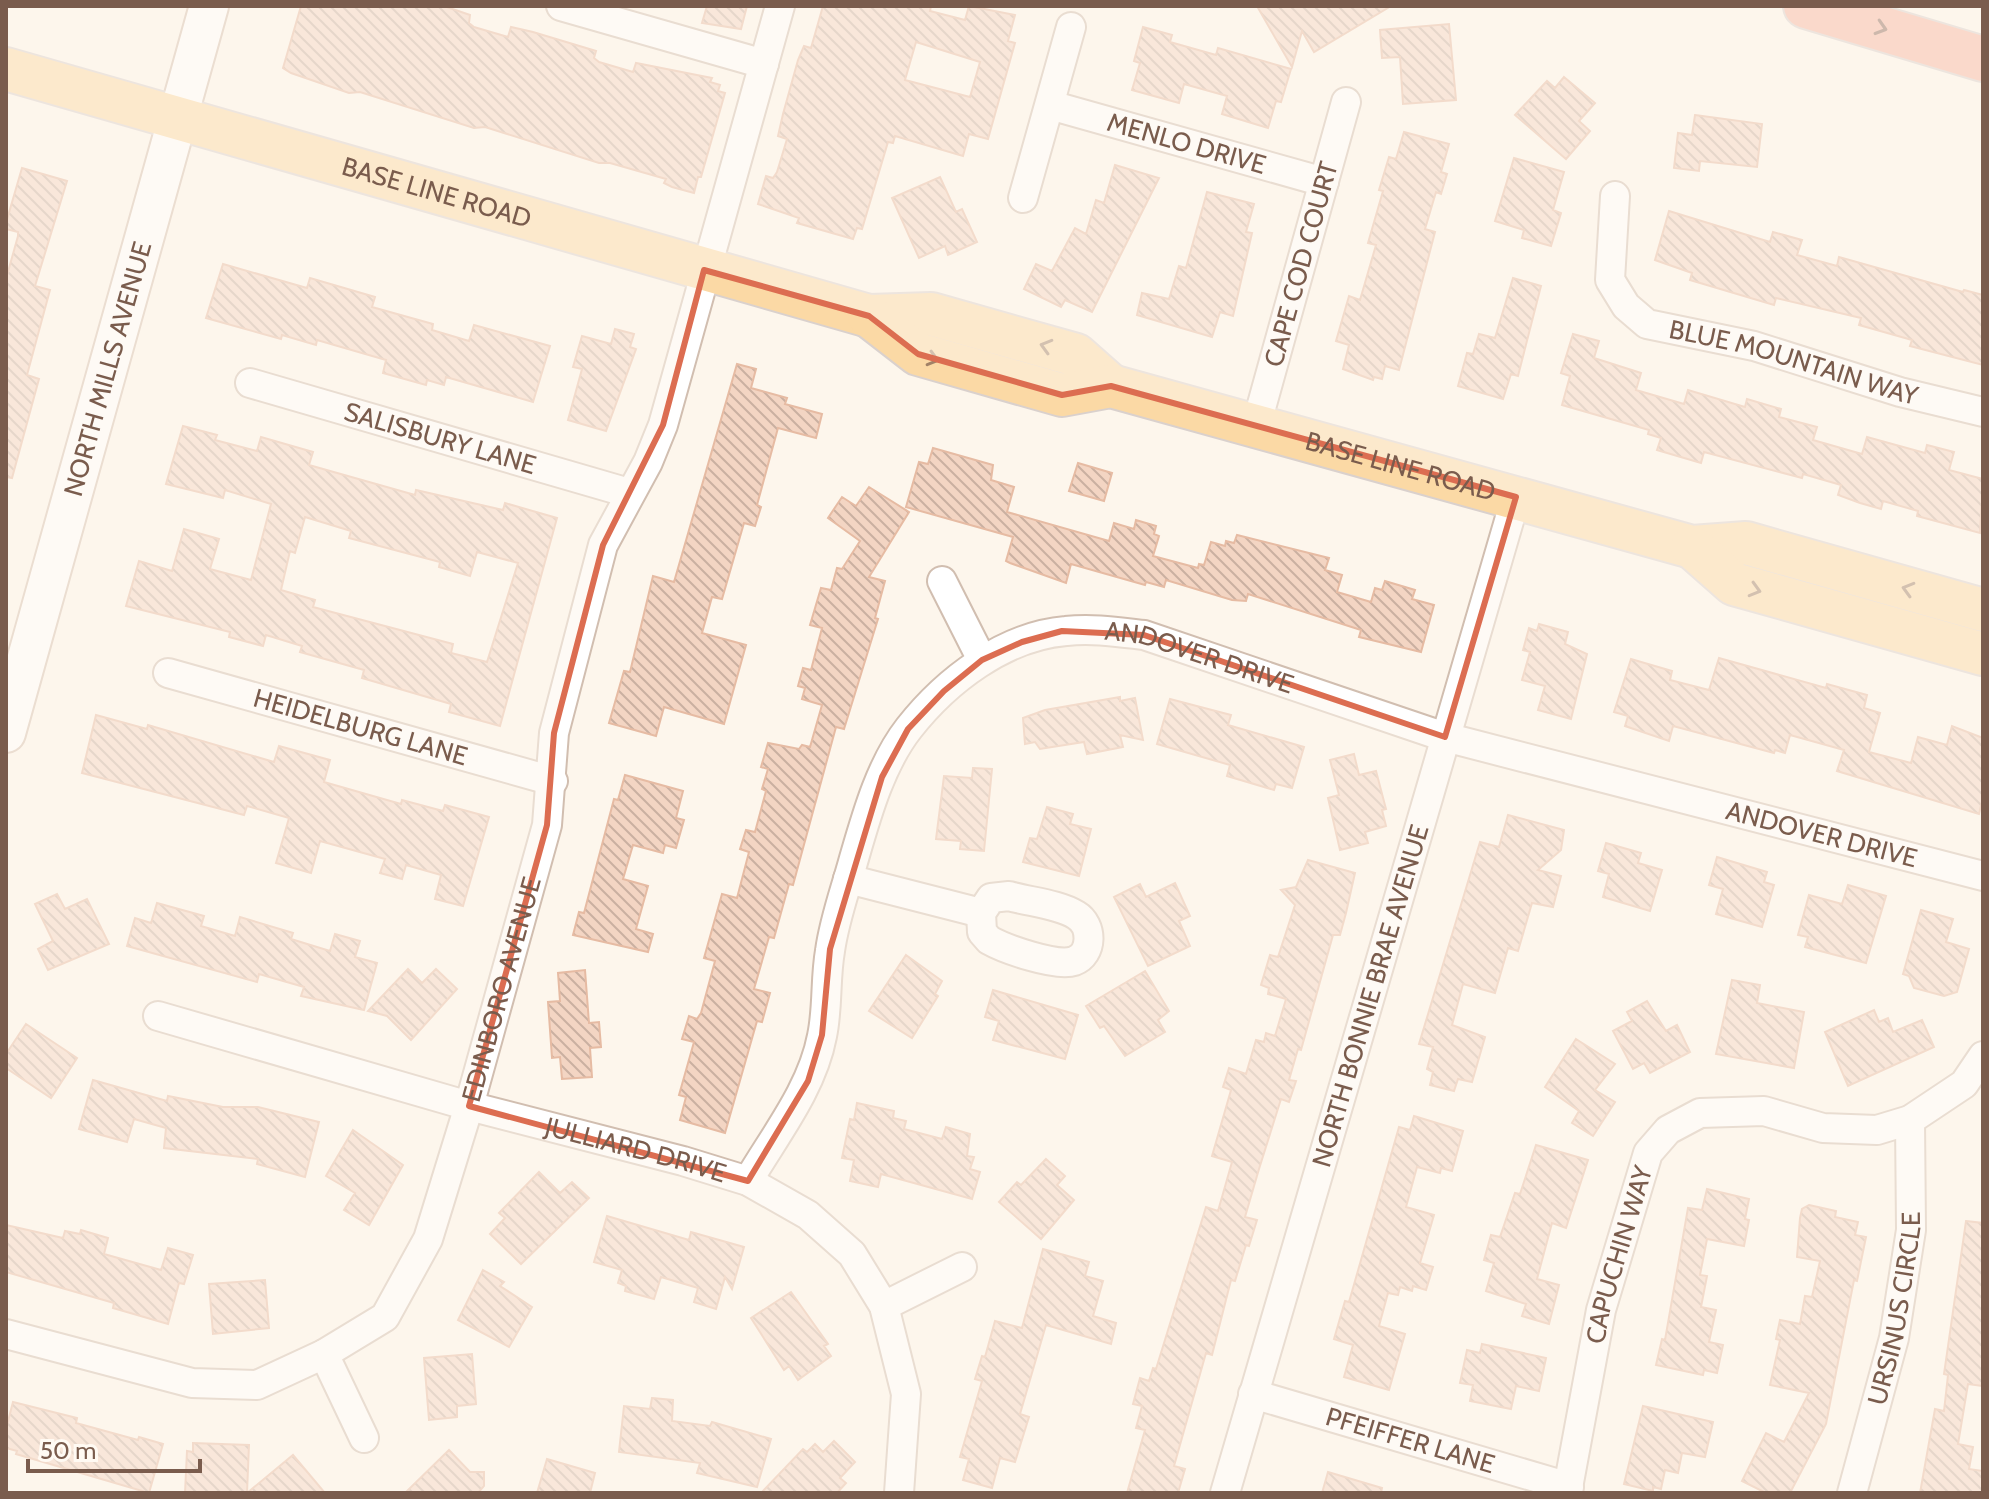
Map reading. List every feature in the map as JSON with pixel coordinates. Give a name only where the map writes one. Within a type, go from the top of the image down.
[{"type":"highway","points":[[1806,6],[1983,59]]},
{"type":"highway","points":[[1907,6],[1983,29]]},
{"type":"main road","name":"NORTH MILLS AVENUE","points":[[6,733],[209,6]]},
{"type":"main road","name":"BASE LINE ROAD","points":[[6,69],[869,316],[931,314],[1076,355],[1111,386],[1692,547],[1746,543],[1983,610]]},
{"type":"main road","name":"BASE LINE ROAD","points":[[1692,547],[1734,584],[1983,654]]},
{"type":"street","points":[[561,6],[764,64]]},
{"type":"street","name":"EDINBORO AVENUE","points":[[6,1334],[192,1383],[257,1385],[324,1354],[385,1317],[428,1239],[469,1106],[547,825],[553,781],[554,733],[603,545],[648,462],[663,425],[780,6]]},
{"type":"street","points":[[1023,198],[1071,27]]},
{"type":"street","name":"CAPE COD COURT","points":[[1256,426],[1346,102]]},
{"type":"street","name":"MENLO DRIVE","points":[[1050,105],[1324,182]]},
{"type":"street","name":"BLUE MOUNTAIN WAY","points":[[1615,196],[1610,280],[1626,306],[1647,324],[1754,346],[1900,392],[1983,412]]},
{"type":"street","name":"SALISBURY LANE","points":[[250,383],[629,493]]},
{"type":"street","name":"NORTH BONNIE BRAE AVENUE","points":[[1225,1493],[1516,497]]},
{"type":"street","points":[[942,581],[982,660]]},
{"type":"street","name":"ANDOVER DRIVE","points":[[748,1181],[808,1081],[822,1035],[830,949],[848,879],[871,803],[908,729],[944,691],[982,660],[1022,642],[1062,631],[1104,630],[1144,635],[1445,737],[1983,876]]},
{"type":"street","name":"HEIDELBURG LANE","points":[[168,673],[553,781]]},
{"type":"street","points":[[848,879],[981,913]]},
{"type":"street","name":"JULLIARD DRIVE","points":[[158,1016],[469,1106],[683,1161],[748,1181],[808,1215],[852,1254],[884,1306],[906,1394],[899,1493]]},
{"type":"street","name":"CAPUCHIN WAY","points":[[1568,1490],[1601,1310],[1648,1153],[1668,1130],[1700,1113],[1764,1111],[1823,1128],[1877,1130],[1910,1120],[1964,1084],[1983,1056]]},
{"type":"street","name":"URSINUS CIRCLE","points":[[1852,1493],[1894,1338],[1911,1230],[1910,1120]]},
{"type":"street","points":[[884,1306],[962,1267]]},
{"type":"street","points":[[324,1354],[364,1438]]},
{"type":"street","name":"PFEIFFER LANE","points":[[1253,1394],[1568,1490]]},
{"type":"highlighted area","points":[[704,270],[869,316],[918,354],[1062,395],[1111,386],[1516,497],[1445,737],[1144,635],[1062,631],[1022,642],[982,660],[944,691],[908,729],[882,777],[830,949],[822,1035],[808,1081],[748,1181],[469,1106],[547,825],[554,733],[603,545],[663,425]]},
{"type":"building","points":[[301,6],[444,6],[470,15],[469,23],[474,27],[508,37],[511,27],[533,32],[596,51],[594,58],[599,62],[633,72],[636,63],[712,78],[710,82],[720,85],[718,91],[725,93],[694,193],[664,183],[666,179],[610,163],[599,163],[485,127],[474,128],[360,92],[349,93],[291,73],[283,68]]},
{"type":"building","points":[[707,6],[747,6],[741,29],[702,23]]},
{"type":"building","points":[[823,6],[931,6],[930,11],[965,20],[969,6],[1015,15],[1008,41],[1015,43],[988,139],[969,134],[963,156],[895,136],[893,143],[888,142],[862,229],[857,228],[853,239],[797,223],[799,218],[758,204],[766,176],[773,178],[777,172],[787,139],[778,136],[798,60],[804,46],[811,48]],"holes":[[[916,42],[980,62],[970,97],[905,80]]]},
{"type":"building","points":[[1257,6],[1391,6],[1314,52],[1302,31],[1292,67]]},
{"type":"building","points":[[1449,24],[1456,100],[1403,104],[1400,57],[1382,58],[1380,30]]},
{"type":"building","points":[[1143,27],[1172,35],[1170,42],[1216,55],[1218,48],[1291,69],[1281,102],[1276,101],[1268,128],[1222,114],[1227,96],[1184,84],[1179,103],[1132,90],[1140,63],[1134,61]]},
{"type":"building","points":[[1564,77],[1595,103],[1579,121],[1590,131],[1566,159],[1515,115],[1547,81],[1555,88]]},
{"type":"building","points":[[1695,115],[1762,124],[1757,167],[1700,161],[1699,171],[1674,168],[1678,133],[1692,135]]},
{"type":"building","points":[[1404,132],[1449,144],[1441,172],[1447,174],[1441,194],[1436,192],[1425,229],[1435,232],[1399,370],[1385,366],[1382,379],[1374,377],[1373,380],[1343,369],[1349,345],[1336,341],[1349,296],[1360,300],[1376,245],[1368,243],[1383,191],[1379,190],[1389,157],[1396,159]]},
{"type":"building","points":[[1514,158],[1564,172],[1553,210],[1561,213],[1551,246],[1522,238],[1524,230],[1495,221]]},
{"type":"building","points":[[1115,165],[1159,178],[1092,312],[1065,300],[1061,307],[1024,289],[1036,264],[1052,271],[1075,228],[1086,234],[1096,200],[1104,203]]},
{"type":"building","points":[[22,168],[67,181],[35,286],[50,290],[27,375],[39,379],[12,478],[6,477],[6,279],[18,232],[6,229],[6,223]]},
{"type":"building","points":[[940,177],[956,212],[962,209],[977,242],[948,255],[945,246],[919,258],[892,198]]},
{"type":"building","points":[[1207,192],[1254,204],[1246,232],[1252,233],[1233,316],[1220,312],[1212,337],[1137,315],[1142,293],[1169,299],[1179,266],[1186,268]]},
{"type":"building","points":[[1669,211],[1770,242],[1773,232],[1802,240],[1797,255],[1837,266],[1839,257],[1983,295],[1983,365],[1910,346],[1912,340],[1859,325],[1861,318],[1776,298],[1774,305],[1690,280],[1692,273],[1655,260]]},
{"type":"building","points":[[223,264],[307,288],[310,278],[375,297],[372,307],[433,324],[432,330],[469,341],[474,325],[550,346],[533,402],[446,377],[444,385],[427,380],[426,385],[383,373],[386,360],[317,340],[316,345],[282,335],[281,339],[206,318]]},
{"type":"building","points":[[1513,278],[1541,286],[1518,376],[1511,374],[1503,399],[1458,386],[1467,353],[1473,354],[1479,334],[1495,338]]},
{"type":"building","points":[[615,329],[634,334],[630,347],[636,349],[606,431],[568,420],[582,369],[573,367],[582,336],[611,344]]},
{"type":"building","points":[[1573,334],[1599,341],[1594,358],[1641,373],[1636,390],[1684,404],[1688,390],[1745,407],[1747,399],[1781,409],[1779,417],[1817,427],[1813,440],[1862,454],[1867,437],[1925,453],[1927,445],[1954,452],[1949,470],[1983,479],[1980,533],[1917,516],[1918,511],[1883,501],[1881,509],[1860,503],[1838,495],[1841,485],[1803,474],[1802,478],[1704,452],[1701,463],[1657,450],[1661,438],[1648,434],[1649,430],[1562,405],[1570,376],[1561,373]]},
{"type":"building","points":[[737,364],[756,369],[751,388],[787,398],[785,404],[822,414],[816,438],[778,428],[757,505],[761,507],[755,526],[744,523],[722,599],[712,597],[702,633],[746,645],[724,724],[664,707],[656,736],[609,723],[624,671],[630,672],[653,576],[674,582]]},
{"type":"building","points":[[183,426],[217,435],[215,440],[257,451],[261,437],[313,452],[309,465],[415,495],[416,490],[503,510],[505,503],[557,518],[500,726],[449,712],[451,704],[362,678],[364,670],[300,652],[302,646],[266,635],[263,646],[229,637],[230,632],[126,606],[139,561],[172,571],[184,529],[219,539],[210,569],[251,580],[271,504],[225,490],[223,498],[166,484]],"holes":[[[305,517],[351,531],[349,538],[440,562],[439,567],[470,576],[477,552],[518,563],[487,662],[451,653],[453,644],[313,607],[315,600],[281,590],[290,551],[295,553]]]},
{"type":"building","points":[[933,448],[993,465],[991,480],[1014,487],[1007,512],[1109,541],[1114,523],[1134,529],[1136,520],[1156,526],[1154,534],[1159,536],[1153,556],[1198,568],[1199,564],[1204,565],[1211,542],[1225,546],[1226,541],[1234,543],[1237,535],[1329,558],[1325,570],[1342,575],[1337,592],[1371,602],[1375,588],[1382,590],[1385,581],[1415,590],[1412,599],[1434,605],[1421,652],[1359,637],[1361,630],[1248,594],[1246,601],[1232,600],[1166,580],[1164,587],[1146,582],[1145,585],[1071,564],[1066,583],[1010,563],[1006,561],[1013,537],[906,507],[919,462],[928,464]]},
{"type":"building","points":[[1078,463],[1112,473],[1104,501],[1069,491]]},
{"type":"building","points":[[869,487],[909,512],[869,577],[885,581],[875,618],[878,619],[844,729],[836,727],[793,885],[789,884],[774,938],[769,937],[754,989],[770,993],[762,1022],[757,1021],[725,1133],[680,1120],[686,1097],[679,1095],[694,1042],[682,1039],[689,1016],[697,1019],[701,1013],[715,961],[704,958],[722,894],[737,898],[749,852],[740,849],[746,830],[755,832],[766,791],[762,789],[768,769],[761,767],[768,743],[799,749],[802,745],[810,747],[822,705],[802,699],[805,688],[798,686],[803,668],[811,670],[822,628],[810,625],[821,588],[831,590],[837,568],[842,569],[860,541],[828,518],[842,497],[856,506]]},
{"type":"building","points":[[1539,624],[1568,632],[1565,644],[1587,654],[1571,719],[1538,710],[1545,686],[1522,680],[1530,652],[1523,650],[1529,628],[1537,631]]},
{"type":"building","points":[[1719,658],[1826,688],[1827,684],[1867,695],[1864,708],[1880,713],[1869,752],[1911,763],[1918,737],[1947,745],[1952,726],[1983,738],[1983,797],[1979,814],[1837,771],[1844,750],[1790,735],[1785,753],[1775,750],[1774,753],[1673,726],[1669,741],[1625,726],[1628,716],[1614,712],[1631,659],[1672,671],[1670,680],[1709,690]]},
{"type":"building","points":[[1120,697],[1120,701],[1135,698],[1143,740],[1120,735],[1123,747],[1087,754],[1084,742],[1040,749],[1035,742],[1025,744],[1023,718],[1045,710]]},
{"type":"building","points":[[1170,699],[1231,715],[1228,725],[1304,747],[1292,788],[1276,784],[1274,790],[1227,776],[1230,765],[1157,744]]},
{"type":"building","points":[[96,715],[147,729],[148,725],[274,762],[279,746],[330,760],[324,782],[401,804],[402,800],[443,811],[445,805],[489,817],[463,906],[435,899],[441,875],[406,865],[402,879],[380,873],[385,859],[320,841],[311,873],[276,863],[289,818],[247,806],[244,815],[82,773]]},
{"type":"building","points":[[1354,754],[1359,775],[1376,771],[1386,809],[1382,810],[1386,826],[1365,832],[1368,843],[1340,850],[1328,798],[1339,795],[1330,760]]},
{"type":"building","points":[[973,768],[992,769],[984,851],[960,849],[961,841],[936,839],[944,776],[972,778]]},
{"type":"building","points":[[625,775],[683,791],[676,818],[684,820],[676,848],[665,845],[663,853],[633,845],[623,879],[648,886],[636,929],[653,934],[648,952],[573,935],[579,912],[584,913],[614,799],[618,800]]},
{"type":"building","points":[[1047,807],[1073,814],[1070,824],[1091,829],[1079,876],[1023,862],[1030,838],[1037,839]]},
{"type":"building","points":[[1508,815],[1564,830],[1561,850],[1538,870],[1561,876],[1553,907],[1532,903],[1518,951],[1508,948],[1495,993],[1463,984],[1452,1025],[1485,1037],[1472,1082],[1458,1079],[1454,1091],[1430,1085],[1433,1072],[1427,1069],[1433,1047],[1419,1044],[1480,842],[1499,847]]},
{"type":"building","points":[[1606,843],[1641,853],[1638,863],[1662,870],[1650,911],[1603,897],[1609,874],[1598,871]]},
{"type":"building","points":[[1717,857],[1767,872],[1764,882],[1774,885],[1762,927],[1716,914],[1723,889],[1709,885]]},
{"type":"building","points":[[1308,860],[1355,873],[1340,935],[1333,935],[1301,1050],[1298,1049],[1289,1080],[1296,1081],[1289,1102],[1281,1099],[1245,1217],[1257,1220],[1235,1281],[1231,1280],[1212,1355],[1206,1353],[1174,1466],[1185,1469],[1178,1493],[1127,1493],[1145,1430],[1136,1428],[1142,1406],[1133,1404],[1140,1378],[1149,1381],[1153,1368],[1156,1369],[1206,1207],[1218,1211],[1232,1162],[1212,1156],[1231,1090],[1223,1087],[1229,1068],[1246,1074],[1256,1040],[1264,1042],[1266,1033],[1275,1036],[1286,999],[1268,994],[1269,988],[1261,985],[1270,955],[1278,957],[1295,905],[1281,890],[1296,887]]},
{"type":"building","points":[[1175,883],[1190,916],[1179,921],[1190,946],[1148,966],[1114,897],[1140,884],[1146,897]]},
{"type":"building","points":[[1848,885],[1886,896],[1866,963],[1805,947],[1808,937],[1798,935],[1809,895],[1842,904]]},
{"type":"building","points":[[57,894],[65,909],[87,899],[109,944],[48,970],[38,949],[53,941],[35,904]]},
{"type":"building","points":[[157,903],[204,916],[201,926],[235,936],[240,917],[293,933],[291,939],[330,951],[335,934],[360,941],[355,957],[377,963],[364,1010],[301,996],[304,987],[259,974],[257,982],[127,946],[135,918],[151,923]]},
{"type":"building","points":[[1921,910],[1953,919],[1946,942],[1969,949],[1957,992],[1944,996],[1914,988],[1909,976],[1903,974]]},
{"type":"building","points":[[906,955],[942,981],[935,994],[938,996],[912,1038],[869,1011]]},
{"type":"building","points":[[408,969],[422,983],[436,969],[457,989],[411,1040],[387,1016],[368,1011]]},
{"type":"building","points":[[585,970],[589,1023],[599,1022],[601,1047],[590,1048],[592,1077],[562,1079],[560,1057],[552,1058],[548,1002],[560,1001],[558,973]]},
{"type":"building","points":[[1145,971],[1169,1011],[1158,1020],[1165,1032],[1125,1056],[1104,1026],[1100,1028],[1086,1006]]},
{"type":"building","points":[[1732,980],[1760,985],[1757,1003],[1804,1012],[1794,1068],[1716,1054]]},
{"type":"building","points":[[993,990],[1078,1015],[1065,1059],[993,1040],[999,1021],[985,1017]]},
{"type":"building","points":[[1647,1001],[1666,1031],[1677,1025],[1690,1052],[1650,1073],[1644,1063],[1633,1069],[1613,1031],[1632,1021],[1627,1012]]},
{"type":"building","points":[[1874,1010],[1879,1022],[1888,1018],[1893,1032],[1922,1020],[1934,1047],[1848,1086],[1825,1032]]},
{"type":"building","points":[[26,1024],[77,1058],[51,1098],[6,1068],[6,1054]]},
{"type":"building","points":[[1576,1039],[1615,1064],[1595,1090],[1615,1102],[1593,1136],[1572,1123],[1579,1111],[1545,1087]]},
{"type":"building","points":[[93,1080],[167,1101],[168,1096],[223,1107],[258,1107],[319,1122],[305,1177],[257,1164],[258,1159],[164,1148],[166,1128],[134,1119],[127,1142],[79,1129]]},
{"type":"building","points":[[857,1103],[894,1111],[893,1118],[906,1121],[904,1129],[942,1139],[946,1127],[970,1134],[967,1156],[974,1157],[970,1169],[980,1172],[972,1199],[881,1174],[878,1187],[850,1181],[854,1160],[842,1158],[850,1119],[854,1120]]},
{"type":"building","points":[[1414,1116],[1463,1131],[1452,1171],[1441,1168],[1440,1173],[1417,1167],[1406,1207],[1434,1215],[1420,1263],[1433,1267],[1426,1290],[1413,1286],[1412,1291],[1400,1287],[1398,1295],[1388,1293],[1379,1326],[1405,1334],[1389,1390],[1344,1377],[1353,1345],[1334,1339],[1345,1301],[1349,1302],[1399,1127],[1410,1130]]},
{"type":"building","points":[[353,1130],[403,1165],[369,1225],[344,1210],[355,1193],[326,1176]]},
{"type":"building","points":[[1536,1145],[1588,1160],[1566,1228],[1552,1223],[1537,1279],[1559,1285],[1549,1324],[1522,1316],[1526,1304],[1486,1291],[1494,1263],[1484,1260],[1491,1235],[1500,1237],[1515,1193],[1520,1194]]},
{"type":"building","points":[[1046,1159],[1065,1176],[1057,1185],[1074,1200],[1041,1239],[999,1202],[1017,1182],[1021,1185]]},
{"type":"building","points":[[539,1172],[560,1193],[572,1182],[589,1198],[521,1264],[490,1234],[505,1218],[499,1213]]},
{"type":"building","points":[[1707,1189],[1749,1199],[1745,1219],[1749,1220],[1744,1246],[1707,1239],[1700,1275],[1707,1276],[1701,1307],[1716,1310],[1709,1342],[1723,1345],[1717,1373],[1704,1370],[1703,1375],[1656,1365],[1662,1339],[1665,1340],[1688,1208],[1702,1210]]},
{"type":"building","points":[[1809,1205],[1836,1211],[1835,1217],[1858,1222],[1855,1235],[1866,1237],[1857,1281],[1854,1280],[1826,1424],[1790,1493],[1766,1493],[1742,1481],[1766,1433],[1784,1442],[1809,1393],[1770,1385],[1780,1340],[1776,1339],[1780,1320],[1800,1324],[1805,1296],[1812,1297],[1820,1261],[1797,1257],[1802,1209]]},
{"type":"building","points":[[607,1216],[689,1240],[691,1232],[744,1247],[732,1289],[725,1277],[716,1309],[694,1302],[698,1288],[661,1277],[654,1299],[625,1291],[626,1286],[618,1283],[622,1270],[594,1262]]},
{"type":"building","points":[[1966,1221],[1983,1223],[1983,1386],[1968,1384],[1958,1444],[1973,1447],[1969,1469],[1983,1471],[1983,1493],[1920,1493],[1935,1409],[1944,1411],[1948,1375],[1944,1374]]},
{"type":"building","points":[[6,1225],[63,1238],[65,1231],[80,1234],[81,1230],[108,1238],[104,1254],[161,1270],[168,1248],[193,1255],[184,1284],[179,1283],[168,1324],[113,1308],[114,1303],[6,1272]]},
{"type":"building","points":[[1043,1249],[1089,1262],[1085,1276],[1103,1281],[1093,1316],[1116,1323],[1111,1344],[1046,1325],[1020,1414],[1029,1417],[1015,1462],[1000,1458],[992,1488],[963,1480],[969,1459],[960,1457],[982,1381],[975,1379],[982,1356],[985,1357],[995,1321],[1022,1328]]},
{"type":"building","points":[[483,1270],[504,1282],[500,1286],[532,1307],[509,1347],[458,1320]]},
{"type":"building","points":[[265,1280],[269,1328],[213,1334],[209,1284]]},
{"type":"building","points":[[791,1292],[828,1344],[824,1346],[831,1356],[798,1380],[789,1366],[784,1370],[751,1318]]},
{"type":"building","points":[[1482,1344],[1546,1358],[1539,1391],[1516,1386],[1511,1409],[1470,1401],[1473,1385],[1460,1383],[1467,1350],[1480,1353]]},
{"type":"building","points":[[472,1354],[476,1404],[457,1406],[457,1417],[429,1420],[424,1358]]},
{"type":"building","points":[[652,1398],[673,1400],[672,1421],[710,1426],[712,1422],[771,1439],[757,1487],[697,1473],[700,1463],[619,1452],[624,1406],[650,1409]]},
{"type":"building","points":[[13,1402],[77,1418],[76,1423],[163,1444],[149,1493],[16,1454],[17,1451],[6,1448],[6,1429]]},
{"type":"building","points":[[1643,1406],[1713,1422],[1705,1457],[1682,1453],[1678,1473],[1665,1470],[1661,1489],[1653,1487],[1653,1491],[1624,1484]]},
{"type":"building","points":[[834,1441],[855,1462],[840,1478],[846,1483],[837,1493],[761,1493],[803,1449],[807,1452],[815,1444],[823,1452]]},
{"type":"building","points":[[193,1443],[249,1445],[247,1493],[185,1493],[187,1451],[193,1452]]},
{"type":"building","points":[[449,1450],[470,1472],[484,1472],[484,1486],[478,1493],[405,1493]]},
{"type":"building","points":[[293,1455],[325,1493],[247,1493]]},
{"type":"building","points":[[547,1459],[595,1473],[590,1493],[537,1493]]},
{"type":"building","points":[[1328,1472],[1382,1488],[1381,1493],[1322,1493]]}]
